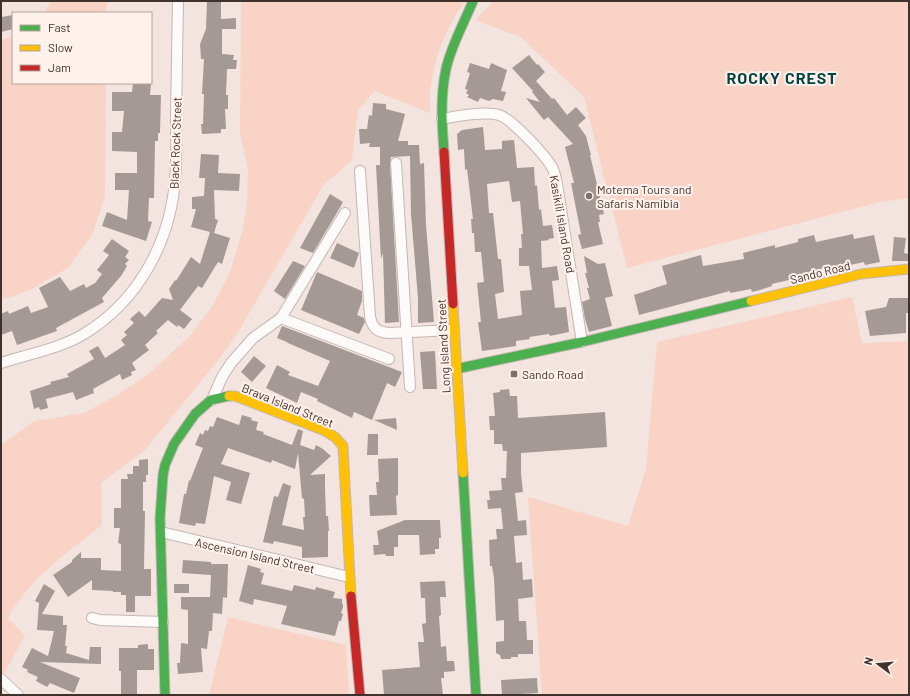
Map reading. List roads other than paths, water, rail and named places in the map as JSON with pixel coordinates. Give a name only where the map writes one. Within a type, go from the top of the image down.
[{"type":"street","name":"Black Rock Street","points":[[1,363],[63,344],[84,334],[109,315],[129,296],[147,271],[159,250],[167,224],[175,180],[178,1]]},
{"type":"street","name":"Long Island Street","points":[[473,1],[450,56],[444,77],[442,119],[476,695]]},
{"type":"street","name":"Kasikili Island Road","points":[[442,119],[492,113],[501,115],[514,124],[551,166],[557,184],[582,342]]},
{"type":"street","points":[[396,163],[408,332],[410,387]]},
{"type":"street","points":[[360,170],[371,323],[375,329],[382,333],[454,330]]},
{"type":"street","points":[[212,400],[222,377],[231,363],[253,338],[281,318],[345,213]]},
{"type":"street","name":"Sando Road","points":[[456,368],[582,342],[861,274],[909,268]]},
{"type":"street","points":[[281,318],[390,359]]},
{"type":"street","name":"Brava Island Street","points":[[165,695],[160,532],[163,475],[176,441],[202,407],[212,400],[225,396],[235,396],[323,430],[335,437],[343,446],[349,577],[360,695]]},
{"type":"street","name":"Ascension Island Street","points":[[160,532],[349,577]]},
{"type":"street","points":[[92,618],[100,620],[163,622]]},
{"type":"street","points":[[1,679],[18,695]]},
{"type":"place","name":"Motema Tours and Safaris Namibia","points":[[589,196]]},
{"type":"place","name":"Sando Road","points":[[514,374]]},
{"type":"district","name":"ROCKY CREST","points":[[782,77]]}]
